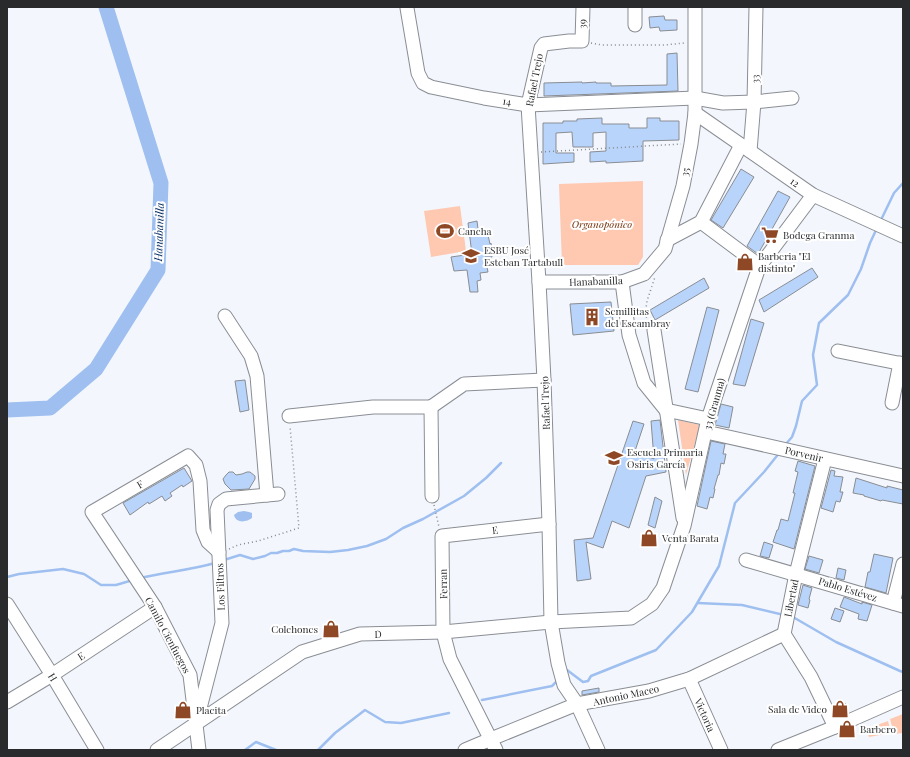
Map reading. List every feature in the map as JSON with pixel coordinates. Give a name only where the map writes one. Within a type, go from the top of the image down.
[{"type":"street","name":"39","points":[[582,41],[583,7]]},
{"type":"street","points":[[635,7],[635,25]]},
{"type":"street","name":"35","points":[[666,245],[682,186],[691,144],[695,113],[695,7]]},
{"type":"street","name":"33","points":[[745,148],[754,102],[756,7]]},
{"type":"street","name":"14","points":[[407,8],[418,73],[423,83],[431,87],[528,105],[695,98],[723,103],[754,102],[792,98]]},
{"type":"street","name":"Rafael Trejo","points":[[582,41],[544,44],[541,48],[528,105],[544,380],[551,622],[558,663],[564,685],[577,704],[598,750]]},
{"type":"street","name":"12","points":[[695,113],[813,195],[902,236]]},
{"type":"street","points":[[666,245],[701,222],[745,148]]},
{"type":"street","name":"33 (Granma)","points":[[631,618],[652,604],[663,588],[684,526],[707,425],[759,267],[813,195]]},
{"type":"street","points":[[701,222],[756,263],[759,267]]},
{"type":"street","name":"Hanabanilla","points":[[539,282],[622,282],[644,274],[666,245]]},
{"type":"street","points":[[622,282],[629,335],[644,382],[666,410]]},
{"type":"street","points":[[219,552],[217,510],[219,504],[226,499],[273,495],[257,376],[251,356],[225,316]]},
{"type":"street","points":[[654,330],[684,526]]},
{"type":"street","points":[[838,351],[901,363],[892,403]]},
{"type":"street","points":[[289,416],[373,407],[431,407],[464,384],[544,380]]},
{"type":"street","points":[[431,407],[432,496]]},
{"type":"street","name":"Porvenir","points":[[666,410],[768,446],[903,476]]},
{"type":"street","name":"F","points":[[92,512],[188,456]]},
{"type":"street","name":"Los Filtros","points":[[188,456],[196,466],[200,481],[203,530],[208,542],[219,552],[222,623],[196,724]]},
{"type":"street","name":"Libertad","points":[[784,634],[796,574],[825,458]]},
{"type":"street","name":"Camilo Cienfuegos","points":[[92,512],[155,607],[190,675],[199,750]]},
{"type":"street","name":"E","points":[[442,536],[549,524]]},
{"type":"street","name":"Ferran","points":[[442,536],[443,632],[450,659],[493,744]]},
{"type":"street","name":"Pablo Estévez","points":[[746,560],[898,605]]},
{"type":"street","points":[[898,605],[903,564]]},
{"type":"street","name":"H","points":[[7,604],[97,750]]},
{"type":"street","name":"E","points":[[7,702],[52,675],[155,607]]},
{"type":"street","name":"D","points":[[157,750],[302,652],[360,634],[443,632],[551,622],[631,618]]},
{"type":"street","points":[[784,634],[811,677],[835,727]]},
{"type":"street","name":"Antonio Maceo","points":[[465,750],[493,744],[577,704],[649,691],[688,679],[784,634]]},
{"type":"street","name":"Victoria","points":[[688,679],[721,750]]},
{"type":"street","points":[[778,750],[903,697]]},
{"type":"path","points":[[582,41],[602,45],[664,45],[695,43]]},
{"type":"path","points":[[531,153],[691,144]]},
{"type":"path","points":[[654,330],[646,315],[647,301],[655,278]]},
{"type":"path","points":[[432,496],[442,536]]},
{"type":"green space","name":"Organopónico","points":[[643,181],[643,257],[638,265],[562,265],[559,184]]},
{"type":"green space","name":"Cancha","points":[[460,206],[466,251],[431,257],[424,211]]},
{"type":"green space","points":[[678,420],[700,425],[686,475]]},
{"type":"green space","points":[[903,714],[903,733],[894,734],[890,719]]},
{"type":"green space","points":[[888,721],[891,733],[869,737],[866,729]]},
{"type":"water","points":[[244,511],[252,513],[252,518],[245,521],[239,521],[235,518],[234,515],[238,512]]},
{"type":"building","points":[[664,16],[665,20],[677,20],[677,30],[660,31],[659,27],[650,28],[649,17]]},
{"type":"building","points":[[677,53],[678,91],[544,96],[544,83],[596,82],[611,83],[611,86],[667,85],[667,54]]},
{"type":"building","points":[[602,118],[602,124],[629,124],[629,128],[647,128],[647,118],[660,118],[660,121],[679,121],[679,140],[643,141],[643,161],[606,163],[606,161],[590,162],[590,152],[606,151],[606,132],[593,133],[593,147],[573,147],[572,132],[556,133],[556,153],[574,153],[574,162],[543,164],[543,123],[563,123],[563,121],[577,121],[577,119]]},
{"type":"building","points":[[741,169],[754,177],[723,228],[711,220]]},
{"type":"building","points":[[778,191],[790,197],[758,254],[747,246]]},
{"type":"building","points":[[477,221],[478,229],[481,229],[483,236],[488,235],[490,244],[491,243],[492,257],[485,257],[488,272],[480,273],[481,280],[477,281],[478,292],[470,292],[467,270],[454,271],[451,257],[472,254],[468,223]]},
{"type":"building","points":[[812,268],[818,277],[764,312],[759,300]]},
{"type":"building","points":[[704,278],[709,288],[655,320],[650,310]]},
{"type":"building","name":"Semillitas del Escambray","points":[[611,302],[614,331],[573,335],[570,304]]},
{"type":"building","points":[[707,307],[719,310],[698,392],[685,389]]},
{"type":"building","points":[[751,319],[764,323],[745,386],[733,384]]},
{"type":"building","points":[[245,380],[249,410],[240,412],[235,381]]},
{"type":"building","points":[[721,404],[733,407],[729,428],[715,425]]},
{"type":"building","points":[[660,420],[666,472],[646,476],[629,528],[612,521],[603,548],[586,542],[591,579],[577,581],[574,540],[593,538],[633,421],[644,424],[635,451],[654,459],[651,421]]},
{"type":"building","points":[[711,441],[725,444],[723,454],[726,454],[724,464],[721,463],[713,498],[710,497],[707,509],[697,506]]},
{"type":"building","points":[[798,461],[815,466],[794,549],[773,542],[781,519],[788,521],[795,493],[793,493],[798,472],[795,471]]},
{"type":"building","points":[[184,468],[192,481],[183,487],[182,485],[170,493],[172,496],[165,501],[162,496],[149,504],[148,502],[130,515],[123,503]]},
{"type":"building","points":[[831,470],[835,471],[834,476],[843,477],[840,492],[843,492],[840,502],[836,501],[833,512],[821,508]]},
{"type":"building","points":[[229,472],[233,472],[236,475],[250,472],[255,476],[255,479],[249,489],[231,490],[225,484],[223,479]]},
{"type":"building","points":[[856,478],[887,488],[887,486],[903,490],[903,504],[881,501],[853,493]]},
{"type":"building","points":[[655,497],[662,501],[655,528],[648,525]]},
{"type":"building","points":[[764,542],[773,545],[769,558],[760,556]]},
{"type":"building","points":[[874,554],[893,558],[886,593],[865,587]]},
{"type":"building","points":[[809,556],[823,560],[819,573],[805,569]]},
{"type":"building","points":[[838,568],[846,570],[844,580],[836,578]]},
{"type":"building","points":[[803,585],[812,588],[808,608],[798,605]]},
{"type":"building","points":[[844,597],[862,604],[862,602],[872,605],[867,621],[858,619],[859,614],[840,607]]},
{"type":"building","points":[[835,608],[844,611],[840,622],[831,619]]},
{"type":"building","points":[[599,688],[599,692],[582,695],[582,691]]},
{"type":"building","name":"Sala de Video","points":[[841,702],[846,704],[848,710],[838,714],[834,706]]},
{"type":"waterway","name":"Hanabanilla","points":[[7,410],[50,408],[96,369],[158,270],[161,183],[106,7]]},
{"type":"waterway","points":[[880,222],[894,193],[903,183]]},
{"type":"waterway","points":[[785,445],[792,437],[802,401],[817,385],[813,355],[819,323],[848,295],[861,269],[877,228]]},
{"type":"waterway","points":[[566,672],[567,670],[583,682],[588,681],[591,676],[656,650],[692,612],[719,566],[735,503],[764,472],[780,452]]},
{"type":"waterway","points":[[224,560],[240,555],[253,559],[271,553],[294,549],[303,551],[330,552],[367,546],[386,539],[403,528],[423,519],[464,496],[486,478],[501,463]]},
{"type":"waterway","points":[[140,578],[215,563]]},
{"type":"waterway","points":[[7,577],[19,574],[63,569],[84,574],[101,585],[116,585],[133,580]]},
{"type":"waterway","points":[[698,603],[742,605],[784,615]]},
{"type":"waterway","points":[[791,617],[836,642],[903,672]]},
{"type":"waterway","points":[[482,700],[552,686],[558,680]]},
{"type":"waterway","points":[[318,750],[335,733],[365,710],[385,722],[401,723],[449,713]]},
{"type":"waterway","points":[[245,750],[256,742],[276,750]]},
{"type":"place","name":"Cancha","points":[[445,231]]},
{"type":"place","name":"Bodega Granma","points":[[770,235]]},
{"type":"place","name":"ESBU José Esteban Tartabull","points":[[471,256]]},
{"type":"place","name":"Barberia \"El distinto\"","points":[[745,262]]},
{"type":"place","name":"Semillitas del Escambray","points":[[592,317]]},
{"type":"place","name":"Escuela Primaria Osiris García","points":[[614,458]]},
{"type":"place","name":"Venta Barata","points":[[649,538]]},
{"type":"place","name":"Colchones","points":[[331,629]]},
{"type":"place","name":"Sala de Video","points":[[840,709]]},
{"type":"place","name":"Placita","points":[[183,710]]},
{"type":"place","name":"Barbero","points":[[847,729]]}]
